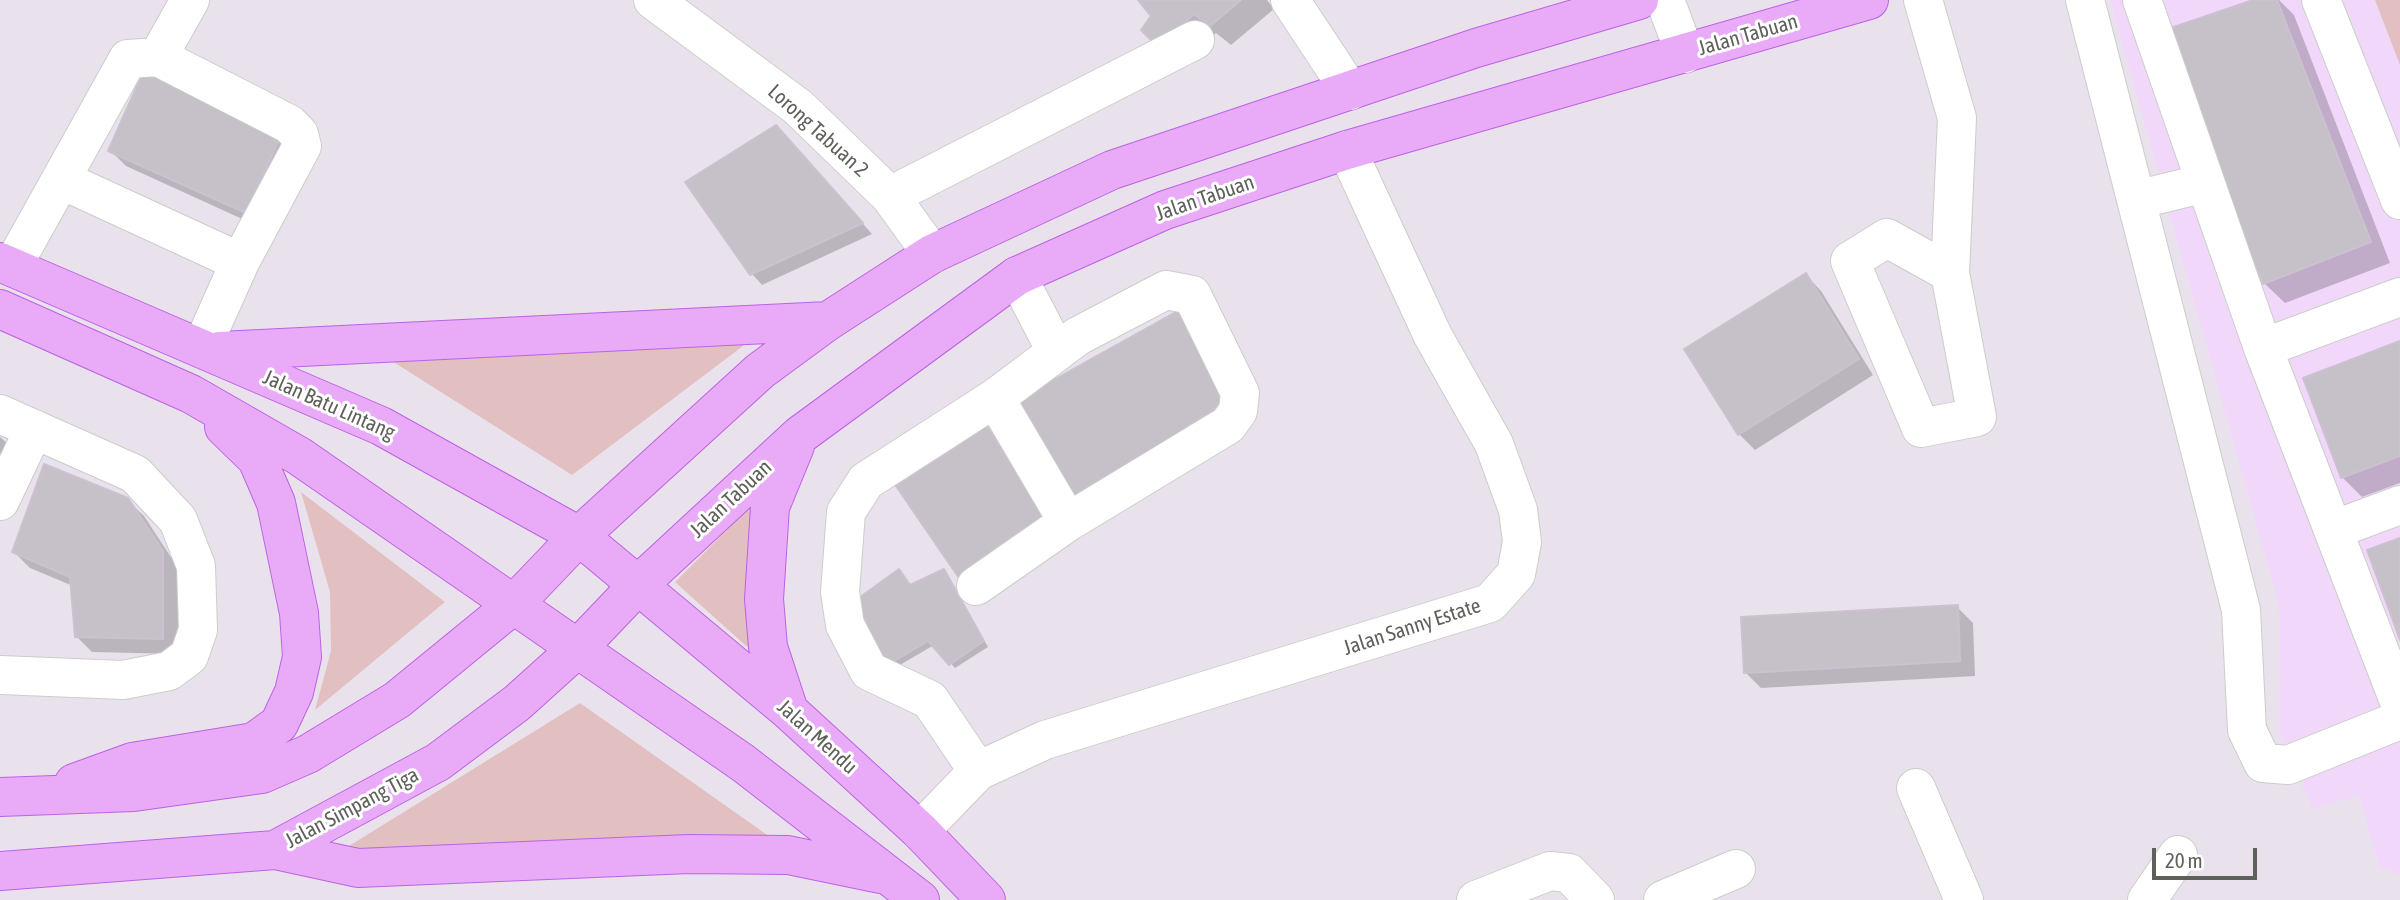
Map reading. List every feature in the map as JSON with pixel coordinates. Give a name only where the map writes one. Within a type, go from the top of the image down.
[{"type":"main road","points":[[0,797],[134,792],[262,774],[308,754],[397,700],[512,606],[579,536],[760,371],[828,321],[932,254],[1112,170],[1350,91],[1639,0]]},
{"type":"main road","name":"Jalan Tabuan","points":[[578,648],[639,584],[800,435],[1017,276],[1166,209],[1347,150],[1869,0]]},
{"type":"main road","name":"Jalan Batu Lintang","points":[[6,265],[381,426],[579,536],[639,584]]},
{"type":"main road","points":[[0,309],[191,394],[299,456],[512,606],[578,648],[743,763],[920,900]]},
{"type":"main road","points":[[206,349],[828,321]]},
{"type":"main road","points":[[42,795],[132,762],[254,742],[279,724],[294,692],[302,657],[299,613],[276,503],[257,459],[191,394]]},
{"type":"main road","points":[[789,711],[768,647],[764,599],[770,507],[800,435]]},
{"type":"main road","name":"Jalan Mendu","points":[[639,584],[789,711],[920,831],[986,900]]},
{"type":"main road","name":"Jalan Simpang Tiga","points":[[0,871],[275,850],[438,762],[517,703],[578,648]]},
{"type":"main road","points":[[275,850],[358,867],[689,854],[788,855],[889,875]]},
{"type":"street","points":[[159,57],[190,0]]},
{"type":"street","name":"Lorong Tabuan 2","points":[[653,0],[798,107],[890,196],[932,254]]},
{"type":"street","points":[[1290,0],[1350,91]]},
{"type":"street","points":[[1665,0],[1685,54]]},
{"type":"street","points":[[1923,0],[1957,118],[1950,273],[1977,417],[1921,428],[1850,261],[1887,238],[1950,273]]},
{"type":"street","points":[[2085,0],[2241,610],[2247,730],[2263,763],[2288,765],[2400,720]]},
{"type":"street","points":[[2142,0],[2263,348],[2400,704]]},
{"type":"street","points":[[2321,0],[2400,200]]},
{"type":"street","points":[[890,196],[1195,40]]},
{"type":"street","points":[[6,265],[62,180],[128,59],[159,57],[289,124],[299,134],[302,146],[240,262],[206,349]]},
{"type":"street","name":"Jalan Sanny Estate","points":[[920,831],[978,771],[1045,740],[1490,603],[1516,574],[1522,542],[1518,510],[1494,444],[1433,336],[1347,150]]},
{"type":"street","points":[[62,180],[240,262]]},
{"type":"street","points":[[2136,200],[2205,183]]},
{"type":"street","points":[[1017,276],[1056,351]]},
{"type":"street","points":[[976,586],[1068,522],[1228,425],[1238,411],[1240,393],[1192,295],[1166,290],[1056,351],[995,398],[866,481],[846,512],[841,579],[845,625],[869,671],[930,699],[978,771]]},
{"type":"street","points":[[2263,348],[2400,297]]},
{"type":"street","points":[[995,398],[1068,522]]},
{"type":"street","points":[[0,501],[17,422],[135,474],[178,520],[196,566],[198,630],[189,656],[169,671],[123,680],[0,675]]},
{"type":"street","points":[[2333,530],[2400,505]]},
{"type":"street","points":[[1916,788],[1964,900]]},
{"type":"street","points":[[2147,900],[2178,855]]},
{"type":"street","points":[[1663,900],[1736,869]]},
{"type":"street","points":[[1476,900],[1550,871],[1569,873],[1595,900]]},
{"type":"shaded area","points":[[2110,0],[2400,0],[2400,875],[2379,866],[2359,796],[2312,809],[2280,734],[2279,606]]},
{"type":"shaded area","points":[[2375,0],[2400,0],[2400,65]]},
{"type":"shaded area","points":[[747,343],[572,475],[384,356]]},
{"type":"shaded area","points":[[301,492],[445,602],[315,710],[331,651],[330,592]]},
{"type":"shaded area","points":[[750,507],[754,653],[675,582]]},
{"type":"shaded area","points":[[580,703],[773,839],[344,849]]},
{"type":"building","points":[[1138,0],[1241,0],[1210,26],[1194,14],[1157,46],[1141,30],[1151,16]]},
{"type":"building","points":[[2253,0],[2277,0],[2371,242],[2263,284],[2162,31]]},
{"type":"building","points":[[144,70],[282,133],[246,213],[108,151]]},
{"type":"building","points":[[776,125],[863,223],[750,275],[685,182]]},
{"type":"building","points":[[1806,273],[1859,359],[1738,435],[1684,349]]},
{"type":"building","points":[[1183,308],[1224,384],[1218,406],[1092,493],[1074,498],[1012,403]]},
{"type":"building","points":[[2400,341],[2400,456],[2341,478],[2303,378]]},
{"type":"building","points":[[987,426],[1042,514],[1037,528],[959,578],[896,486]]},
{"type":"building","points":[[44,464],[128,498],[163,551],[163,639],[75,637],[70,577],[12,552]]},
{"type":"building","points":[[2400,538],[2400,640],[2367,550]]},
{"type":"building","points":[[899,569],[910,585],[944,569],[984,641],[949,665],[928,641],[882,668],[845,608]]},
{"type":"building","points":[[1958,605],[1960,661],[1744,673],[1741,617]]}]
